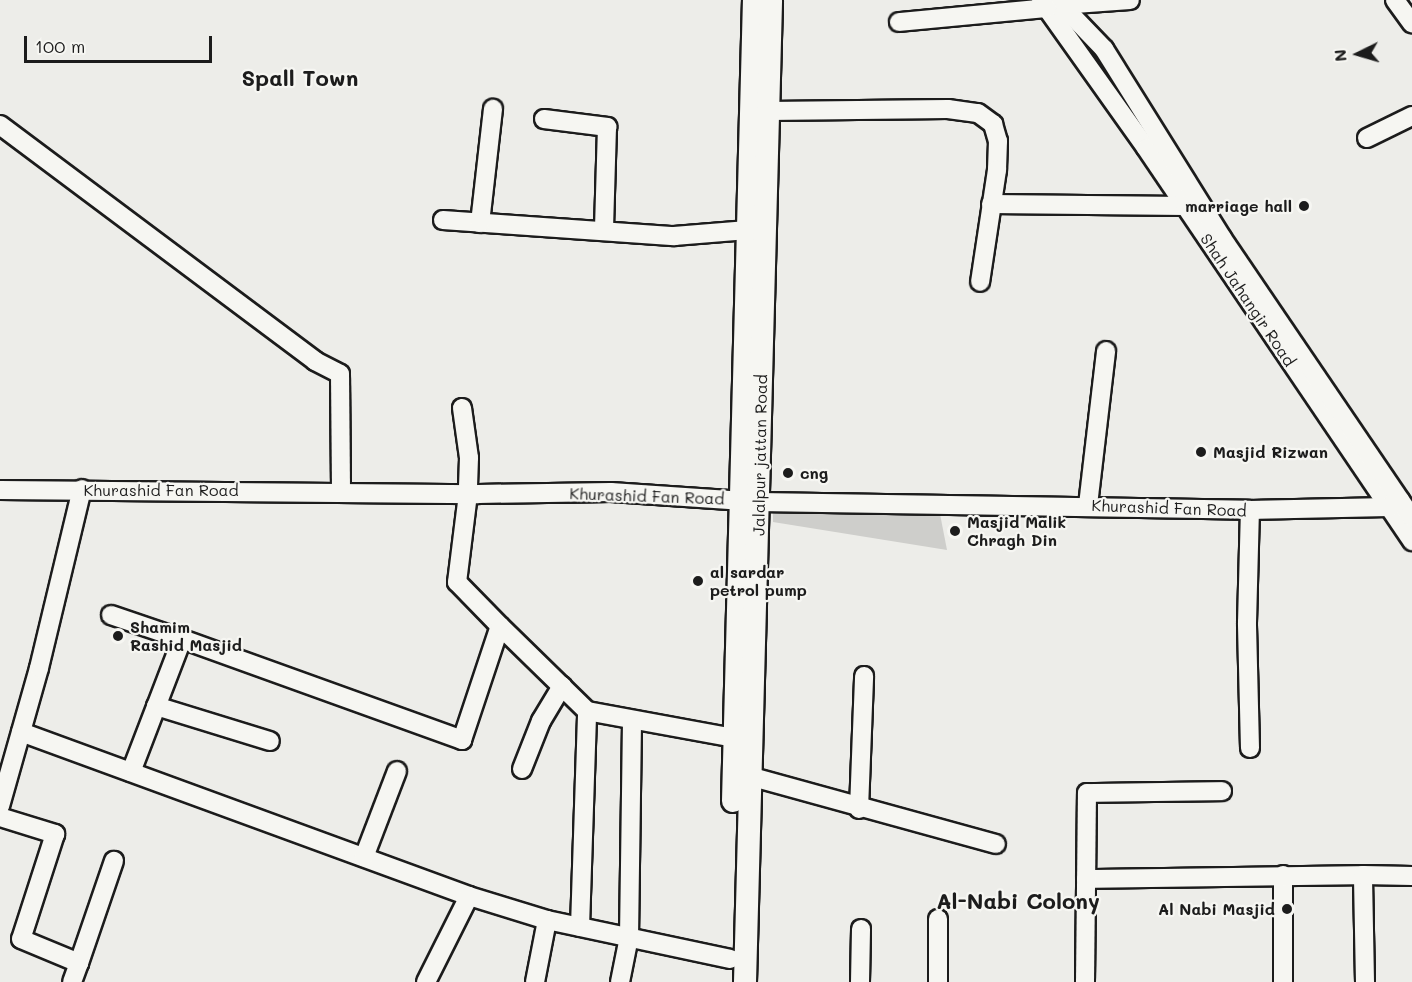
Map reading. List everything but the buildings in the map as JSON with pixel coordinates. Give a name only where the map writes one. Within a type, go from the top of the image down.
[{"type":"main road","name":"Jalalpur jattan Road","points":[[734,977],[749,776],[746,618],[768,111],[762,9]]},
{"type":"main road","name":"Jalalpur jattan Road","points":[[750,501],[748,230],[762,9]]},
{"type":"main road","name":"Jalalpur jattan Road","points":[[734,977],[734,738],[746,618]]},
{"type":"street","points":[[899,22],[1051,3],[1130,0]]},
{"type":"street","points":[[1395,0],[1412,23]]},
{"type":"street","points":[[1051,3],[1104,49],[1190,202],[1394,503],[1412,541]]},
{"type":"street","points":[[480,223],[493,109]]},
{"type":"street","points":[[768,111],[948,109],[978,113],[993,124],[998,141],[980,282]]},
{"type":"street","points":[[1367,138],[1412,116]]},
{"type":"street","points":[[544,119],[607,127],[604,229]]},
{"type":"street","points":[[0,125],[315,361],[340,374],[341,492]]},
{"type":"street","points":[[991,204],[1190,202]]},
{"type":"street","points":[[443,220],[604,229],[674,236],[748,230]]},
{"type":"street","points":[[1088,505],[1106,351]]},
{"type":"street","points":[[462,408],[469,458],[468,494],[457,582],[587,711],[734,738]]},
{"type":"street","points":[[0,806],[82,489]]},
{"type":"street","name":"Khurashid Fan Road","points":[[0,490],[468,494],[611,492],[750,501],[1088,505],[1250,510],[1394,503]]},
{"type":"street","points":[[1394,503],[1412,518]]},
{"type":"street","points":[[1250,510],[1247,623],[1250,748]]},
{"type":"street","points":[[111,615],[462,740],[500,626]]},
{"type":"street","points":[[131,772],[182,639]]},
{"type":"street","points":[[859,809],[864,676]]},
{"type":"street","points":[[522,769],[540,721],[562,686]]},
{"type":"street","points":[[156,706],[270,741]]},
{"type":"street","points":[[580,927],[587,711]]},
{"type":"street","points":[[620,982],[629,937],[632,720]]},
{"type":"street","points":[[21,732],[469,896],[547,920],[629,937],[734,977]]},
{"type":"street","points":[[364,857],[397,771]]},
{"type":"street","points":[[749,776],[859,809],[996,844]]},
{"type":"street","points":[[1085,982],[1087,793],[1222,791]]},
{"type":"street","points":[[0,817],[55,834],[21,939],[79,963]]},
{"type":"street","points":[[72,982],[114,861]]},
{"type":"street","points":[[1086,879],[1283,874],[1412,876]]},
{"type":"street","points":[[1283,874],[1283,982]]},
{"type":"street","points":[[1363,875],[1365,982]]},
{"type":"street","points":[[426,982],[469,896]]},
{"type":"street","points":[[938,919],[938,982]]},
{"type":"street","points":[[535,982],[547,920]]},
{"type":"street","points":[[860,982],[861,929]]},
{"type":"shaded area","points":[[773,510],[940,514],[947,550],[773,522]]},
{"type":"place","name":"marriage hall","points":[[1304,206]]},
{"type":"place","name":"Masjid Rizwan","points":[[1201,452]]},
{"type":"place","name":"cng","points":[[788,473]]},
{"type":"place","name":"Masjid Malik Chragh Din","points":[[955,531]]},
{"type":"place","name":"al sardar petrol pump","points":[[698,581]]},
{"type":"place","name":"Shamim Rashid Masjid","points":[[118,636]]},
{"type":"place","name":"Al Nabi Masjid","points":[[1287,909]]},
{"type":"district","name":"Spall Town","points":[[300,78]]},
{"type":"district","name":"Al-Nabi Colony","points":[[1018,901]]}]
